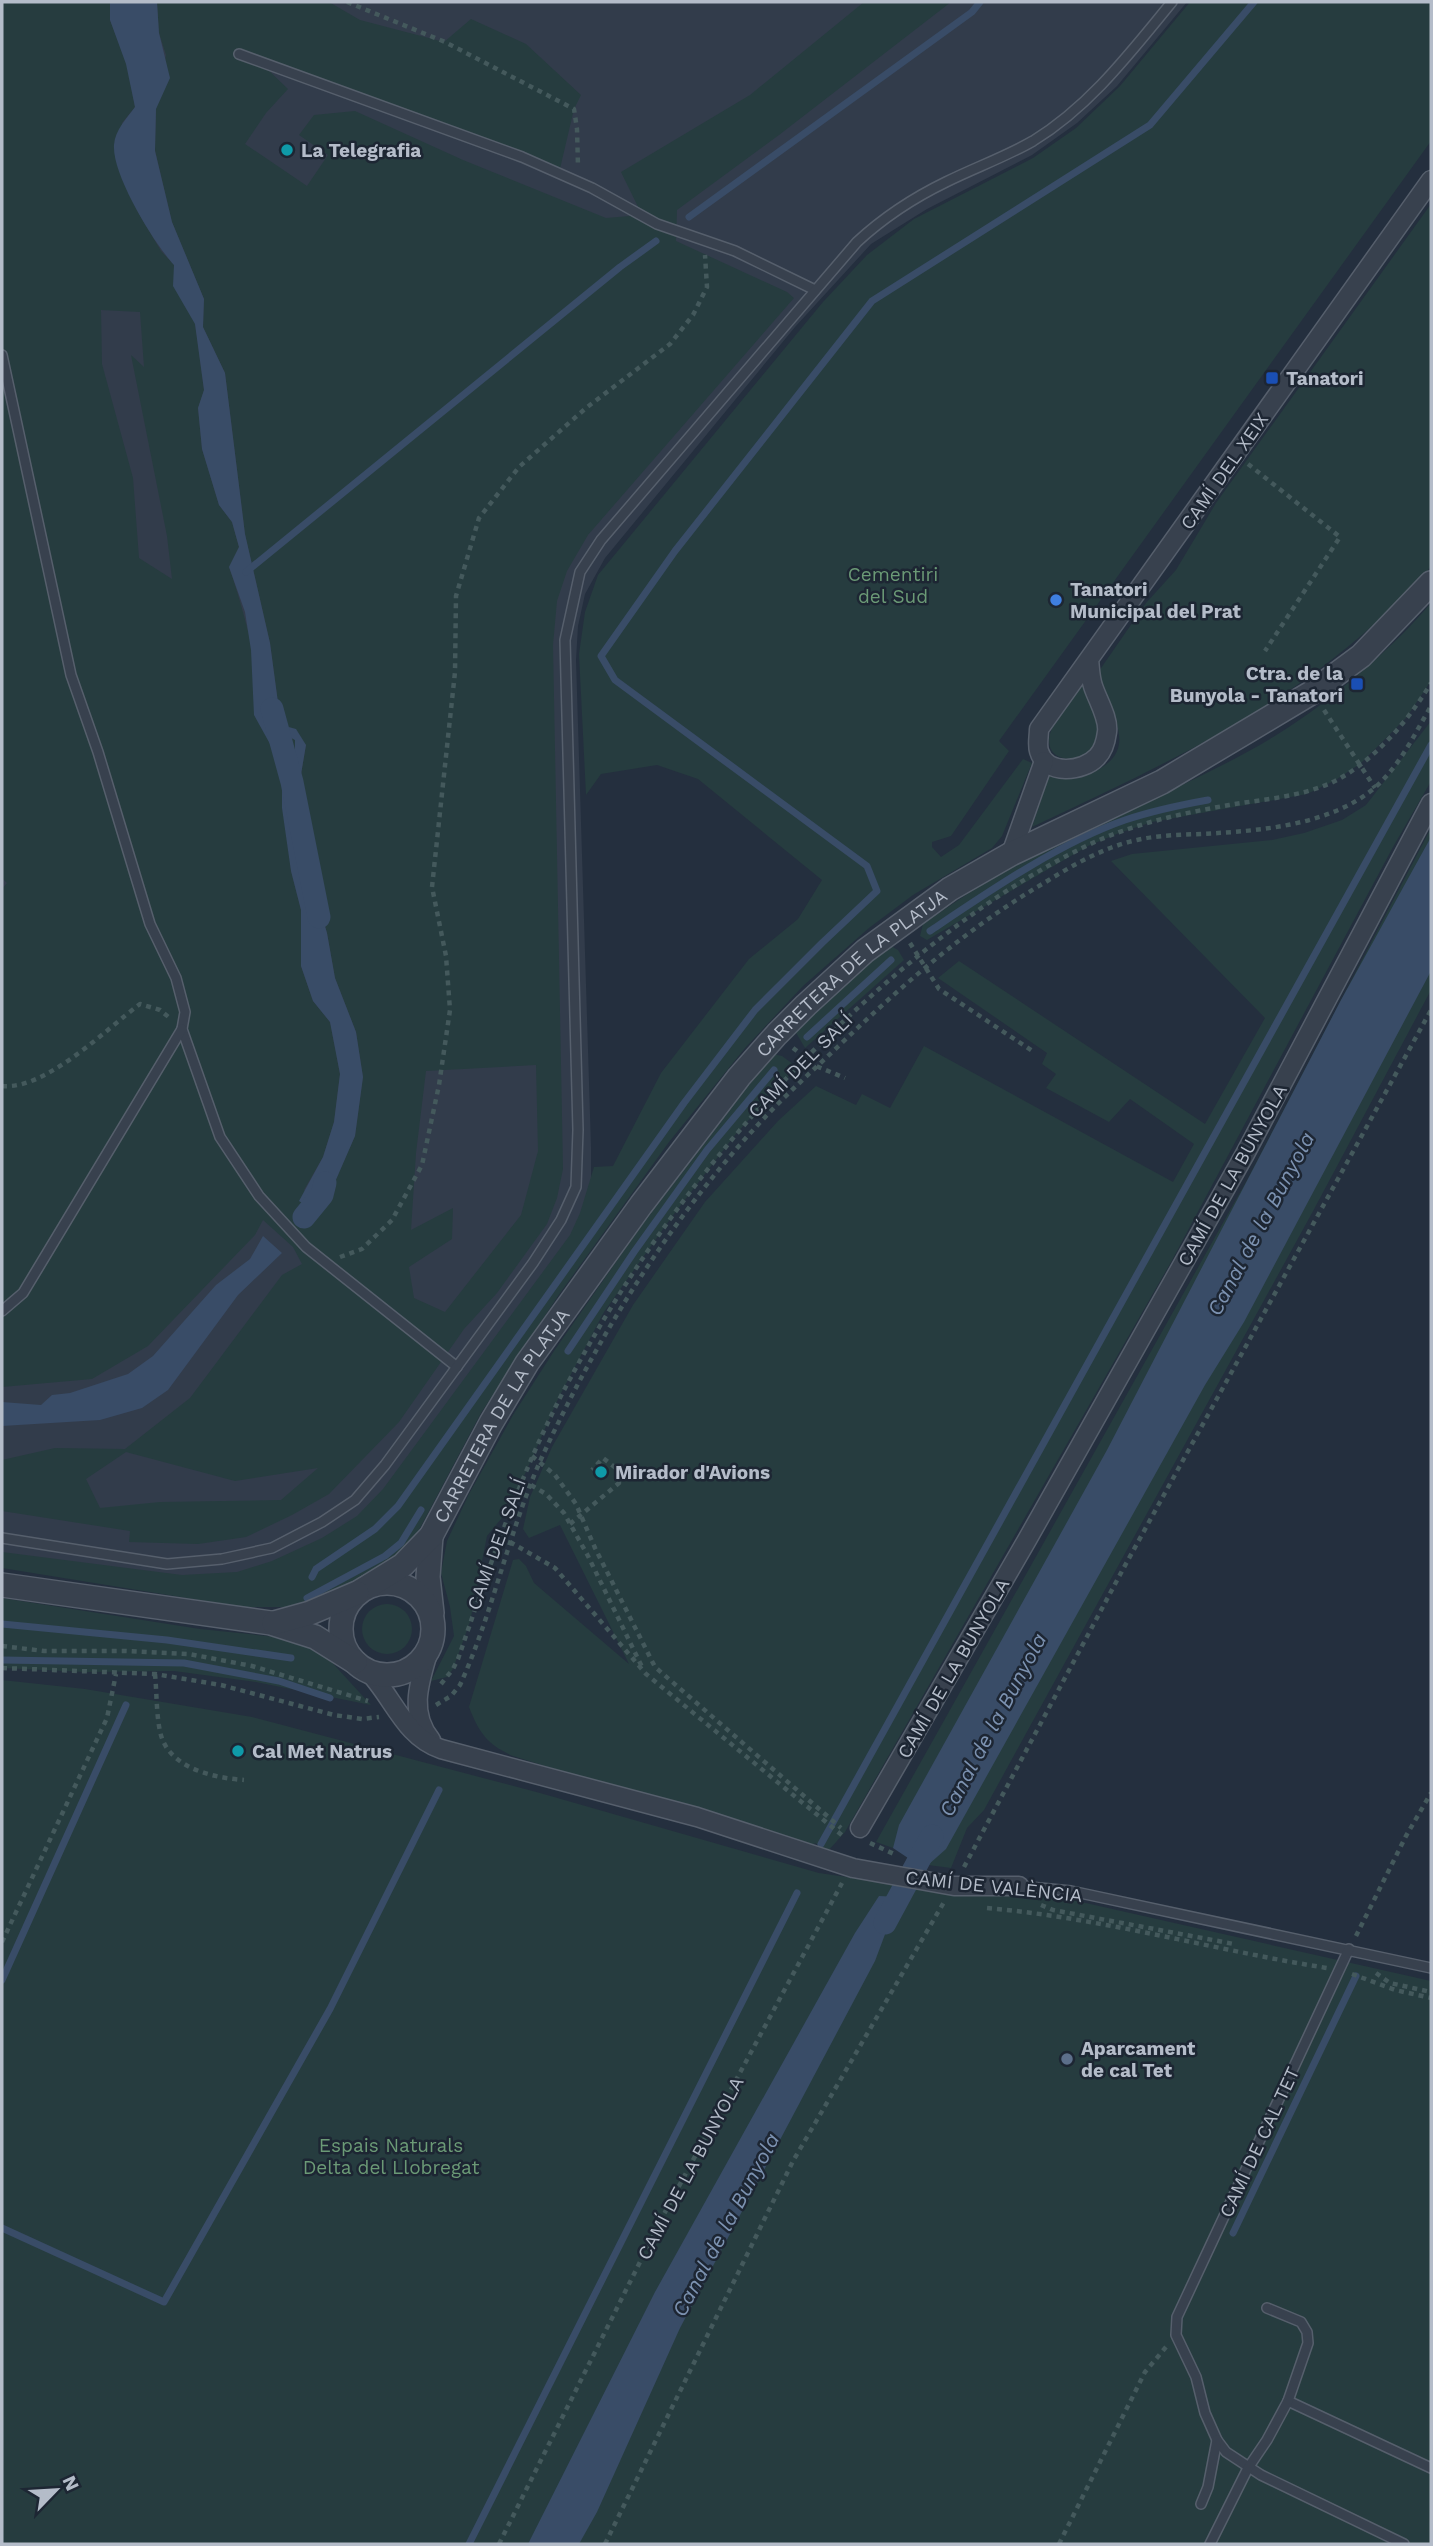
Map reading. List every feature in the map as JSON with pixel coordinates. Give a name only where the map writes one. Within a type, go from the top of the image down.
[{"type":"street","name":"CAMÍ DEL XEIX","points":[[1011,854],[1044,761],[1038,750],[1039,729],[1431,180]]},
{"type":"street","name":"CARRETERA DE LA PLATJA","points":[[271,1623],[310,1613],[363,1589],[403,1565],[431,1536],[491,1423],[527,1363],[641,1205],[739,1077],[777,1034],[865,951],[950,889],[1011,854],[1162,782],[1311,693],[1361,656],[1431,583]]},
{"type":"street","points":[[1044,761],[1055,768],[1071,769],[1086,765],[1098,756],[1104,744],[1108,728],[1092,683],[1089,659]]},
{"type":"street","name":"CAMÍ DE LA BUNYOLA","points":[[855,1833],[1027,1540],[1245,1154],[1431,803]]},
{"type":"street","name":"CARRETERA DE LA PLATJA","points":[[431,1536],[428,1577],[433,1619]]},
{"type":"street","points":[[430,1646],[424,1658],[403,1672],[377,1674],[360,1666],[347,1652],[341,1627],[343,1614],[348,1603],[363,1589],[382,1583],[409,1587],[428,1606],[433,1619],[433,1633],[430,1646],[420,1680],[416,1707],[428,1738],[441,1749]]},
{"type":"street","name":"CARRETERA DE LA PLATJA","points":[[2,1585],[271,1623],[315,1637],[360,1666]]},
{"type":"street","name":"CAMÍ DE VALÈNCIA","points":[[360,1666],[384,1690],[410,1729],[426,1744],[697,1817],[859,1869],[949,1885],[1019,1886]]},
{"type":"lane","points":[[2,1538],[167,1564],[222,1559],[272,1548],[322,1522],[355,1500],[385,1465],[533,1263],[561,1220],[576,1187],[578,1130],[565,640],[580,572],[601,540],[857,242],[883,219],[944,183],[1032,141],[1088,100],[1172,2]]},
{"type":"lane","points":[[239,54],[522,157],[579,182],[657,224],[735,251],[815,290]]},
{"type":"lane","points":[[2,355],[72,675],[150,924],[176,978],[185,1012],[182,1029],[23,1293],[2,1311]]},
{"type":"lane","points":[[182,1029],[220,1137],[259,1196],[306,1247],[457,1367]]},
{"type":"lane","name":"CAMÍ DE VALÈNCIA","points":[[1019,1886],[1071,1891],[1431,1968]]},
{"type":"lane","name":"CAMÍ DE CAL TET","points":[[1176,2335],[1177,2317],[1349,1949]]},
{"type":"lane","points":[[1211,2544],[1248,2468],[1288,2401],[1308,2343],[1307,2332],[1301,2322],[1267,2308]]},
{"type":"lane","points":[[1176,2335],[1196,2377],[1205,2413],[1217,2440],[1226,2452],[1248,2468],[1404,2544]]},
{"type":"lane","points":[[1288,2401],[1431,2468]]},
{"type":"lane","points":[[1201,2504],[1208,2487],[1217,2440]]},
{"type":"path","points":[[347,2],[444,42],[574,109],[578,129],[579,182]]},
{"type":"path","points":[[325,1262],[362,1250],[392,1220],[422,1165],[439,1086],[450,1010],[446,956],[432,887],[455,672],[456,596],[479,518],[519,467],[586,408],[670,344],[693,315],[707,287],[705,241]]},
{"type":"path","points":[[1242,459],[1340,537],[1265,651]]},
{"type":"path","points":[[434,1691],[453,1670],[458,1659],[483,1583],[532,1456],[602,1321],[666,1223],[729,1142],[804,1059],[847,1016],[918,955],[998,895],[1050,864],[1118,832],[1170,817],[1306,792],[1334,781],[1380,747],[1408,716],[1431,683]]},
{"type":"path","points":[[1318,701],[1375,788]]},
{"type":"path","name":"CAMÍ DEL SALÍ","points":[[428,1709],[451,1696],[460,1685],[540,1462],[588,1365],[638,1281],[678,1223],[766,1116],[816,1066],[926,967],[1016,899],[1077,864],[1114,847],[1140,839],[1220,833],[1304,821],[1348,804],[1375,788],[1396,764],[1431,706]]},
{"type":"path","points":[[898,925],[939,989],[1034,1052]]},
{"type":"path","points":[[2,1086],[14,1088],[51,1074],[140,1004],[160,1010],[182,1029]]},
{"type":"path","points":[[605,2544],[793,2161],[944,1903],[949,1885],[1431,1010]]},
{"type":"path","points":[[777,1034],[804,1059],[845,1078]]},
{"type":"path","points":[[532,1456],[555,1475],[576,1504],[655,1667],[855,1833],[895,1854]]},
{"type":"path","points":[[570,1524],[619,1483],[617,1469],[603,1458],[592,1470]]},
{"type":"path","points":[[531,1485],[546,1494],[564,1513],[646,1674]]},
{"type":"path","points":[[510,1542],[555,1568],[646,1674],[857,1847],[855,1833]]},
{"type":"path","points":[[2,1646],[44,1651],[189,1654],[252,1666],[376,1703]]},
{"type":"path","points":[[2,1668],[155,1674],[243,1690],[334,1715],[380,1717]]},
{"type":"path","points":[[2,1942],[107,1718],[116,1674]]},
{"type":"path","points":[[155,1674],[161,1738],[170,1754],[190,1768],[225,1779],[244,1780]]},
{"type":"path","points":[[1349,1949],[1406,1836],[1431,1793]]},
{"type":"path","name":"CAMÍ DE LA BUNYOLA","points":[[499,2544],[664,2214],[837,1890],[859,1869]]},
{"type":"path","points":[[944,1903],[956,1905]]},
{"type":"path","points":[[1035,1903],[1053,1910],[1303,1956]]},
{"type":"path","points":[[981,1907],[1018,1910],[1284,1961],[1371,1970],[1390,1983],[1431,1992]]},
{"type":"path","points":[[1342,1966],[1395,1990],[1431,1998]]},
{"type":"path","points":[[1059,2544],[1145,2372],[1176,2335]]},
{"type":"shaded area","points":[[2,2],[1187,2],[1117,86],[1077,123],[1032,155],[927,209],[871,244],[795,327],[605,558],[585,594],[578,626],[576,660],[591,1147],[591,1185],[581,1236],[356,1533],[236,1583],[2,1563]]},
{"type":"green space","points":[[2,2],[110,2],[110,20],[127,64],[135,107],[122,123],[139,214],[161,251],[174,265],[174,286],[195,323],[204,390],[198,408],[202,449],[219,505],[232,522],[239,547],[229,567],[249,636],[275,752],[276,740],[286,735],[295,740],[295,766],[282,765],[291,871],[301,910],[301,966],[313,1001],[330,1022],[340,1074],[334,1122],[323,1157],[304,1190],[321,1212],[355,1136],[363,1077],[356,1032],[335,978],[327,933],[302,849],[299,786],[306,745],[285,726],[279,710],[270,643],[245,534],[225,373],[203,327],[204,299],[172,222],[155,150],[156,109],[166,55],[159,33],[157,2],[329,2],[360,20],[444,42],[471,19],[526,44],[581,95],[574,109],[559,173],[262,64],[288,89],[266,113],[245,144],[307,186],[328,155],[299,135],[314,115],[355,111],[463,160],[606,218],[642,215],[621,172],[750,95],[864,2],[951,2],[677,210],[676,241],[787,292],[794,298],[588,535],[567,571],[557,601],[553,645],[563,1169],[557,1198],[547,1224],[497,1293],[464,1329],[399,1422],[329,1494],[246,1537],[198,1544],[129,1542],[130,1531],[2,1511],[2,1460],[55,1448],[125,1449],[190,1398],[282,1275],[302,1264],[293,1247],[263,1220],[255,1235],[148,1346],[92,1379],[2,1387],[2,889],[7,883],[2,878]],"holes":[[[101,310],[140,312],[144,367],[131,355],[167,536],[172,579],[139,558],[133,478],[102,364]],[[536,1065],[538,1151],[521,1215],[445,1312],[414,1298],[409,1267],[452,1239],[453,1208],[411,1230],[416,1153],[426,1071]],[[126,1452],[235,1481],[318,1468],[281,1500],[160,1502],[100,1508],[86,1479]]]},
{"type":"green space","name":"Cementiri del Sud","points":[[1190,2],[1431,2],[1431,141],[999,741],[1009,751],[951,836],[932,842],[932,847],[941,857],[959,845],[1023,759],[1032,763],[1002,836],[992,848],[913,895],[869,928],[803,986],[745,1048],[669,1142],[558,1296],[481,1413],[411,1545],[393,1562],[325,1595],[286,1607],[242,1607],[2,1568],[2,1552],[182,1575],[237,1572],[272,1561],[322,1538],[357,1516],[383,1489],[570,1235],[580,1213],[594,1167],[613,1166],[661,1073],[749,959],[798,919],[822,880],[698,779],[657,765],[601,774],[586,795],[579,654],[585,612],[598,575],[823,302],[867,255],[914,219],[1033,158],[1076,128],[1120,86]]},
{"type":"green space","points":[[1431,204],[1431,566],[1412,588],[1352,643],[1310,676],[1266,705],[1174,758],[1032,827],[1049,776],[1063,779],[1082,777],[1101,768],[1113,758],[1119,735],[1099,671],[1146,603],[1176,570],[1216,503]]},
{"type":"green space","points":[[1431,603],[1431,681],[1406,718],[1360,764],[1334,781],[1307,794],[1152,822],[1119,833],[1088,846],[927,940],[920,936],[923,924],[1017,864],[1187,783],[1298,721],[1339,691],[1379,656]]},
{"type":"green space","points":[[1083,683],[1096,719],[1094,743],[1079,757],[1061,757],[1053,753],[1049,745],[1052,727]]},
{"type":"green space","points":[[1431,721],[1430,783],[1393,847],[1171,1262],[845,1832],[828,1851],[815,1843],[810,1849],[513,1756],[491,1743],[481,1731],[469,1707],[513,1560],[519,1559],[526,1566],[534,1583],[629,1664],[560,1525],[529,1538],[523,1529],[530,1497],[552,1447],[633,1305],[705,1202],[778,1121],[816,1086],[856,1105],[862,1094],[890,1108],[924,1046],[1173,1182],[1194,1144],[1130,1099],[1109,1122],[1046,1088],[1056,1074],[1042,1064],[1047,1053],[938,978],[959,961],[1205,1124],[1265,1018],[1111,861],[1132,854],[1272,840],[1342,820],[1366,805]]},
{"type":"green space","points":[[1431,828],[1431,875],[906,1833],[893,1848],[876,1842],[1247,1180]]},
{"type":"green space","points":[[891,946],[898,950],[904,960],[805,1048],[795,1031],[851,978]]},
{"type":"green space","points":[[1431,952],[1431,990],[1312,1213],[984,1810],[967,1828],[951,1868],[928,1865]]},
{"type":"green space","points":[[773,1054],[782,1056],[797,1067],[735,1135],[604,1312],[559,1397],[510,1508],[487,1536],[470,1622],[453,1669],[447,1677],[431,1681],[454,1636],[441,1573],[447,1541],[469,1494],[513,1415],[554,1351],[639,1229]]},
{"type":"green space","points":[[2,1598],[200,1629],[286,1638],[309,1645],[327,1657],[371,1705],[256,1682],[174,1671],[85,1672],[2,1668]]},
{"type":"green space","points":[[387,1604],[405,1611],[412,1629],[405,1647],[387,1654],[369,1647],[362,1629],[369,1611]]},
{"type":"green space","name":"Espais Naturals Delta del Llobregat","points":[[2,1680],[85,1689],[252,1717],[540,1793],[819,1873],[970,1895],[1016,1894],[1068,1899],[1431,1981],[1431,2544],[2,2544]]},
{"type":"water","points":[[110,2],[157,2],[159,33],[170,78],[156,109],[155,151],[172,222],[204,299],[203,327],[225,373],[245,534],[270,643],[279,710],[285,726],[296,729],[306,745],[299,786],[302,849],[327,933],[335,978],[356,1032],[363,1077],[355,1136],[322,1212],[299,1201],[323,1157],[334,1122],[340,1074],[330,1022],[313,1001],[301,966],[301,910],[291,871],[282,808],[282,765],[295,766],[295,740],[286,735],[277,740],[275,753],[254,715],[251,650],[245,612],[229,567],[239,547],[232,522],[219,505],[202,449],[198,408],[204,390],[195,324],[173,286],[174,265],[136,208],[115,158],[117,134],[135,107],[126,64],[110,20]]},
{"type":"water","points":[[1431,837],[1431,971],[1244,1322],[1205,1385],[946,1849],[928,1865],[917,1864],[893,1848],[899,1825],[1107,1450],[1341,1000]]},
{"type":"water","points":[[263,1236],[282,1253],[238,1295],[168,1390],[142,1408],[100,1420],[2,1426],[2,1402],[41,1405],[52,1395],[70,1393],[128,1374],[153,1356],[216,1285],[250,1259]]},
{"type":"water","points":[[879,1896],[899,1897],[875,1961],[680,2328],[597,2512],[579,2544],[528,2544],[655,2292],[855,1933]]},
{"type":"waterway","points":[[689,217],[972,12],[980,2]]},
{"type":"waterway","points":[[312,1577],[316,1569],[375,1529],[398,1506],[684,1103],[755,1010],[877,891],[867,866],[615,680],[601,656],[675,551],[872,301],[1150,125],[1254,2]]},
{"type":"waterway","points":[[246,572],[620,267],[656,241]]},
{"type":"waterway","points":[[272,709],[292,782],[319,917]]},
{"type":"waterway","points":[[821,1844],[1431,745]]},
{"type":"waterway","points":[[930,931],[1024,869],[1100,830],[1166,808],[1208,800]]},
{"type":"waterway","points":[[807,1037],[891,960]]},
{"type":"waterway","points":[[568,1351],[707,1150],[774,1070]]},
{"type":"waterway","points":[[304,1217],[322,1195],[325,1183]]},
{"type":"waterway","points":[[307,1598],[385,1556],[401,1543],[421,1510]]},
{"type":"waterway","points":[[2,1624],[167,1640],[291,1658]]},
{"type":"waterway","points":[[2,1660],[184,1663],[279,1681],[330,1698]]},
{"type":"waterway","points":[[2,1980],[126,1705]]},
{"type":"waterway","points":[[2,2228],[164,2302],[330,2009],[439,1790]]},
{"type":"waterway","name":"Canal de la Bunyola","points":[[885,1923],[932,1836]]},
{"type":"waterway","points":[[469,2544],[797,1893]]},
{"type":"waterway","points":[[1233,2233],[1356,1976]]},
{"type":"place","name":"La Telegrafia","points":[[287,150]]},
{"type":"place","name":"Tanatori","points":[[1272,378]]},
{"type":"place","name":"Tanatori Municipal del Prat","points":[[1056,600]]},
{"type":"place","name":"Ctra. de la Bunyola - Tanatori","points":[[1357,684]]},
{"type":"place","name":"Mirador d'Avions","points":[[601,1472]]},
{"type":"place","name":"Cal Met Natrus","points":[[238,1751]]},
{"type":"place","name":"Aparcament de cal Tet","points":[[1067,2059]]}]
